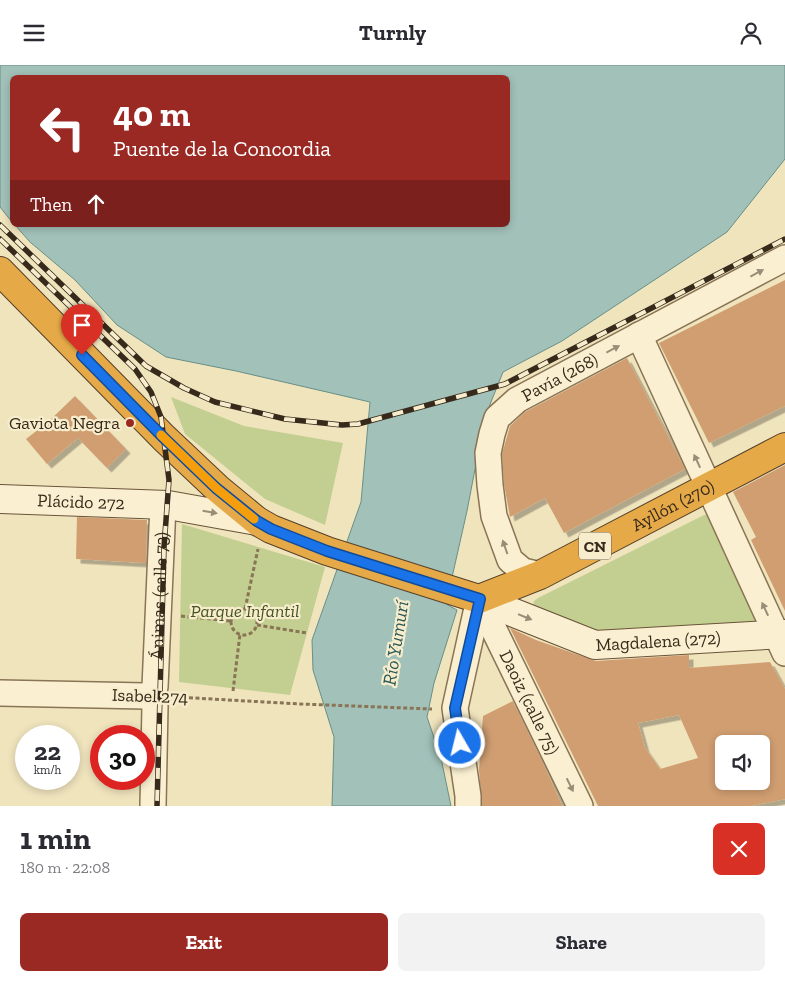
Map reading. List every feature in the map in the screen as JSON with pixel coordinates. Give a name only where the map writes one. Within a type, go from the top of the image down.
[{"type":"highway","points":[[0,271],[164,438],[216,488],[260,523],[327,551],[473,598]]},
{"type":"highway","name":"Ayllón (270)","points":[[473,598],[540,575],[785,447]]},
{"type":"main road","name":"Plácido 272","points":[[0,499],[163,505],[260,523]]},
{"type":"main road","name":"Magdalena (272)","points":[[473,598],[595,645],[782,641]]},
{"type":"street","name":"Pavía (268)","points":[[540,575],[523,571],[510,560],[494,516],[488,453],[497,417],[517,400],[785,258]]},
{"type":"street","points":[[639,335],[782,641]]},
{"type":"street","name":"Ánimas (calle 73)","points":[[153,806],[152,696],[163,505]]},
{"type":"street","points":[[468,806],[455,708],[473,598]]},
{"type":"street","name":"Daoiz (calle 75)","points":[[473,598],[580,806]]},
{"type":"street","name":"Isabel 274","points":[[0,693],[152,696]]},
{"type":"path","points":[[245,609],[260,523]]},
{"type":"path","points":[[245,609],[256,616],[257,625],[256,629],[250,634],[240,634],[234,631],[232,621],[237,612],[245,609]]},
{"type":"path","points":[[180,616],[232,621]]},
{"type":"path","points":[[257,625],[307,633]]},
{"type":"path","points":[[233,691],[240,634]]},
{"type":"path","name":"Isabel 274","points":[[152,696],[432,709]]},
{"type":"green space","points":[[171,397],[244,426],[343,443],[325,525],[265,499],[185,434]]},
{"type":"green space","points":[[709,514],[757,618],[755,623],[597,633],[533,606],[534,601],[538,598]]},
{"type":"green space","name":"Parque Infantil","points":[[182,524],[325,567],[290,695],[179,682]]},
{"type":"water","name":"Río Yumurí","points":[[0,65],[785,65],[785,159],[727,232],[562,341],[503,372],[485,417],[467,511],[446,604],[457,610],[434,683],[427,717],[441,758],[451,806],[332,806],[334,737],[313,670],[312,640],[361,502],[370,402],[166,357],[117,325],[75,280],[30,242],[17,227],[510,227],[510,75],[10,75],[10,220],[0,207]]},
{"type":"building","points":[[785,280],[785,406],[709,443],[659,343]]},
{"type":"building","points":[[627,358],[685,469],[564,533],[545,498],[510,517],[504,484],[502,454],[510,426],[525,412]]},
{"type":"building","points":[[75,396],[126,449],[107,468],[78,438],[47,464],[26,439],[48,422]]},
{"type":"building","points":[[785,465],[785,611],[751,540],[756,537],[733,492]]},
{"type":"building","points":[[77,517],[147,520],[146,563],[76,559]]},
{"type":"building","points":[[510,628],[536,640],[596,661],[689,655],[689,668],[770,662],[785,689],[785,799],[751,806],[598,806]],"holes":[[[679,715],[698,758],[660,769],[645,748],[638,723]]]},
{"type":"building","points":[[513,701],[562,806],[482,806],[479,770],[483,716]]},
{"type":"railway","points":[[0,225],[146,366],[184,388],[215,402],[285,419],[342,425],[358,424],[505,384],[785,239]]},
{"type":"railway","points":[[0,239],[135,369],[151,392],[161,417],[169,480],[164,547],[157,806]]},
{"type":"slow traffic","points":[[161,435],[216,488],[254,519]]},
{"type":"place","name":"Gaviota Negra","points":[[130,423]]},
{"type":"route","points":[[82,355],[216,488],[257,521],[271,529],[327,551],[480,599],[455,708],[460,743]]}]
